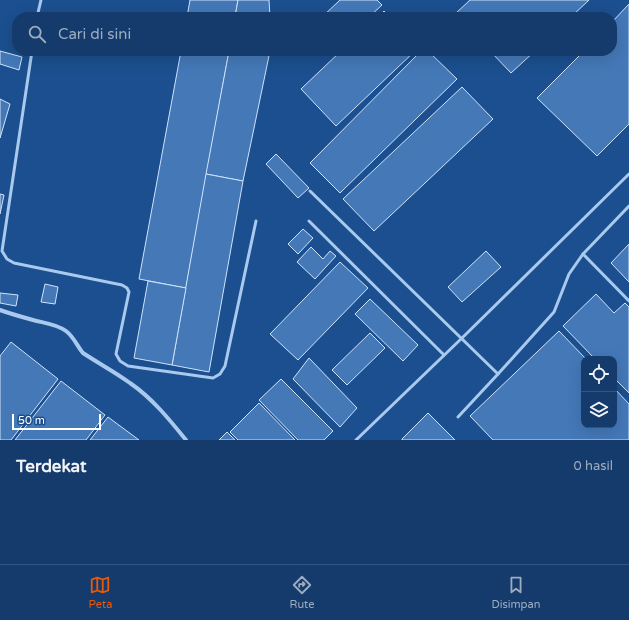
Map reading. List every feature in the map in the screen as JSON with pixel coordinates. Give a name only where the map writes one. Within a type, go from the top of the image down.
[{"type":"street","points":[[0,310],[54,325],[65,330],[74,338],[83,353],[130,383],[147,397],[169,419],[186,440]]},
{"type":"lane","points":[[38,12],[40,0]]},
{"type":"lane","points":[[31,56],[2,251],[7,259],[14,262],[122,285],[127,288],[129,292],[116,354],[120,361],[128,366],[213,378],[220,374],[225,366],[256,222]]},
{"type":"lane","points":[[356,440],[629,174]]},
{"type":"lane","points":[[310,191],[498,374]]},
{"type":"lane","points":[[458,417],[554,312],[569,274],[583,254],[629,206]]},
{"type":"lane","points":[[309,221],[444,355]]},
{"type":"lane","points":[[583,254],[629,301]]},
{"type":"building","points":[[190,0],[238,0],[236,12],[188,12]]},
{"type":"building","points":[[238,0],[269,0],[270,12],[236,12]]},
{"type":"building","points":[[340,0],[377,0],[382,5],[374,12],[327,12]]},
{"type":"building","points":[[470,0],[589,0],[576,12],[457,12]]},
{"type":"building","points":[[629,4],[629,124],[597,156],[537,98],[579,56],[617,56],[617,17]]},
{"type":"building","points":[[0,51],[12,54],[12,56],[22,57],[19,70],[0,64]]},
{"type":"building","points":[[180,56],[228,56],[186,288],[139,279]]},
{"type":"building","points":[[228,56],[269,56],[243,181],[206,174]]},
{"type":"building","points":[[336,56],[410,56],[336,126],[301,89]]},
{"type":"building","points":[[416,56],[433,56],[457,79],[340,193],[310,163]]},
{"type":"building","points":[[495,56],[530,56],[511,73]]},
{"type":"building","points":[[462,87],[493,119],[374,231],[343,199]]},
{"type":"building","points":[[0,99],[10,104],[0,138]]},
{"type":"building","points":[[276,154],[309,188],[298,198],[266,164]]},
{"type":"building","points":[[206,174],[243,181],[209,372],[172,365]]},
{"type":"building","points":[[0,194],[4,195],[0,214]]},
{"type":"building","points":[[303,229],[313,238],[298,254],[288,244]]},
{"type":"building","points":[[629,244],[629,282],[611,263]]},
{"type":"building","points":[[311,247],[323,259],[330,251],[336,256],[315,279],[297,262]]},
{"type":"building","points":[[486,251],[501,267],[462,302],[448,287]]},
{"type":"building","points":[[340,262],[368,288],[298,360],[270,334]]},
{"type":"building","points":[[148,281],[186,288],[172,365],[134,358]]},
{"type":"building","points":[[45,284],[58,287],[55,304],[41,302]]},
{"type":"building","points":[[0,293],[18,295],[16,306],[0,303]]},
{"type":"building","points":[[596,294],[614,313],[625,303],[629,307],[629,393],[617,381],[617,356],[592,356],[563,326]]},
{"type":"building","points":[[370,299],[418,345],[403,361],[355,314]]},
{"type":"building","points":[[559,331],[583,356],[581,356],[581,428],[617,428],[617,391],[629,404],[629,440],[493,440],[470,416]]},
{"type":"building","points":[[370,333],[385,348],[347,385],[332,370]]},
{"type":"building","points":[[11,342],[58,379],[11,440],[0,440],[0,356]]},
{"type":"building","points":[[309,358],[357,408],[340,427],[293,379]]},
{"type":"building","points":[[281,379],[333,431],[324,440],[298,440],[259,400]]},
{"type":"building","points":[[61,381],[105,415],[86,440],[15,440]]},
{"type":"building","points":[[259,403],[295,440],[238,440],[230,432]]},
{"type":"building","points":[[428,413],[455,440],[402,440]]},
{"type":"building","points":[[108,417],[139,440],[90,440]]},
{"type":"building","points":[[227,432],[235,440],[219,440]]}]
